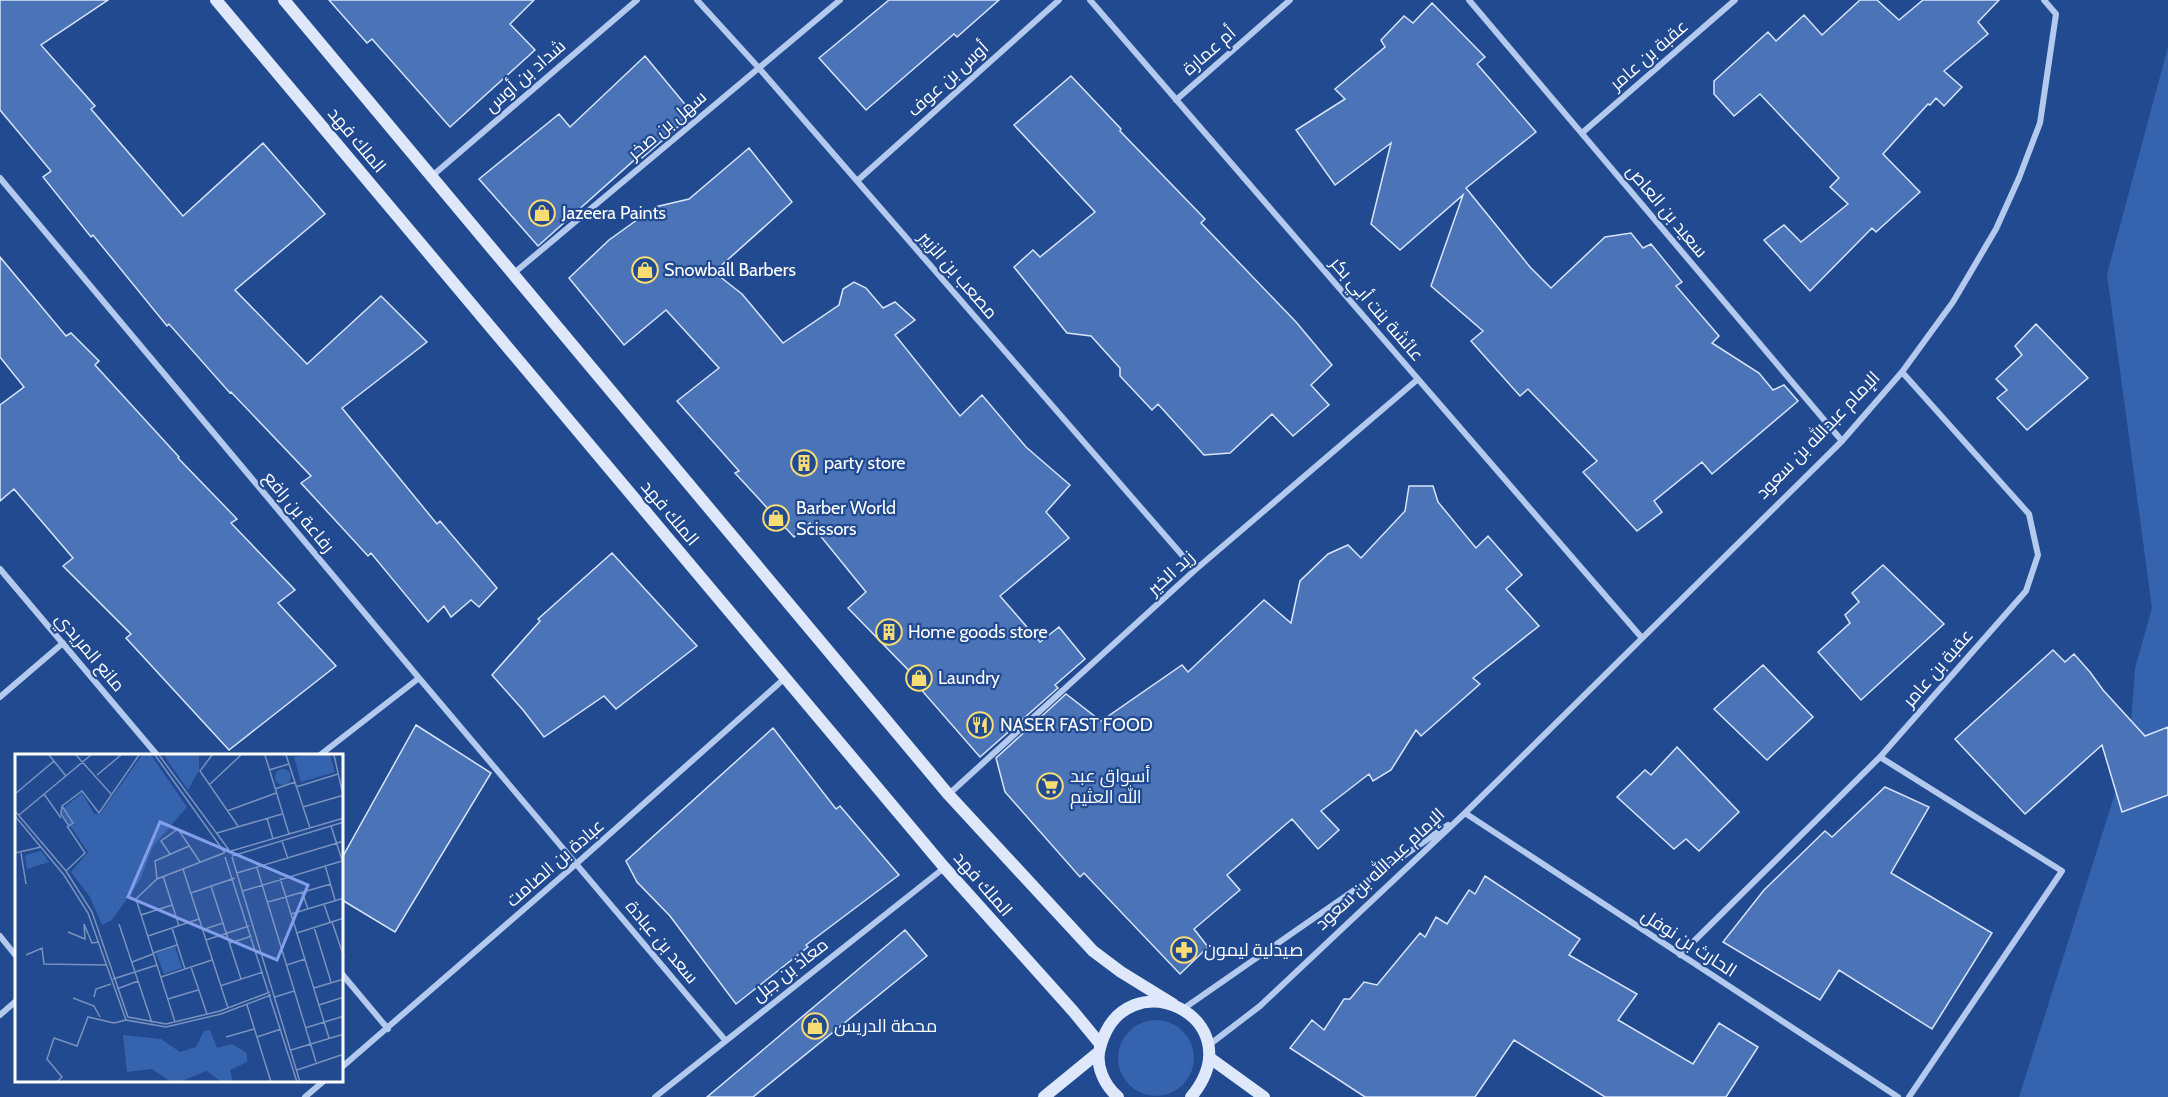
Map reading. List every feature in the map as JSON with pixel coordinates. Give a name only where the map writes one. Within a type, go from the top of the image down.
[{"type":"street","name":"الملك فهد","points":[[216,0],[944,867],[1066,1002],[1100,1048]]},
{"type":"street","name":"الملك فهد","points":[[284,0],[948,794],[1093,951],[1121,972],[1194,1017],[1202,1028],[1209,1045]]},
{"type":"street","name":"شداد بن أوس","points":[[432,176],[637,0]]},
{"type":"street","name":"مصعب بن الزبير","points":[[698,0],[1195,570]]},
{"type":"street","name":"سهل بن صخر","points":[[514,273],[840,0]]},
{"type":"street","name":"أوس بن عوف","points":[[857,180],[1059,0]]},
{"type":"street","name":"عائشة بنت أبي بكر","points":[[1090,0],[1642,638]]},
{"type":"street","name":"أم عمارة","points":[[1176,100],[1290,0]]},
{"type":"street","name":"سعيد بن العاص","points":[[1469,0],[1842,441]]},
{"type":"street","name":"عقبة بن عامر","points":[[1582,133],[1735,0]]},
{"type":"street","name":"الإمام عبدالله بن سعود","points":[[1209,1045],[1260,1006],[1465,813],[1842,441],[1902,372],[1953,302],[1996,229],[2040,123],[2056,14],[2044,0]]},
{"type":"street","name":"رفاعة بن رافع","points":[[0,178],[576,864]]},
{"type":"street","name":"عقبة بن عامر","points":[[1680,956],[1880,757],[2026,591],[2038,555],[2029,514],[1902,372]]},
{"type":"street","name":"زيد الخير","points":[[948,794],[1195,570],[1418,379]]},
{"type":"street","name":"مانع المريدي","points":[[0,568],[156,754]]},
{"type":"street","points":[[0,697],[63,643]]},
{"type":"street","points":[[321,754],[419,678]]},
{"type":"street","name":"عبادة بن الصامت","points":[[344,1064],[388,1029],[785,678]]},
{"type":"street","points":[[1880,757],[2062,871],[1909,1097]]},
{"type":"street","name":"الإمام عبدالله بن سعود","points":[[1178,1006],[1465,813]]},
{"type":"street","name":"الحارث بن نوفل","points":[[1465,813],[1898,1097]]},
{"type":"street","name":"سعد بن عبادة","points":[[576,864],[725,1040]]},
{"type":"street","name":"معاذ بن جبل","points":[[655,1097],[944,867]]},
{"type":"street","points":[[0,936],[15,955]]},
{"type":"street","points":[[344,976],[388,1029]]},
{"type":"street","points":[[1118,1097],[1104,1079],[1099,1065],[1103,1036],[1111,1021],[1124,1010],[1140,1003],[1157,1001],[1178,1006]]},
{"type":"street","points":[[0,1015],[15,1002]]},
{"type":"street","points":[[1191,1097],[1201,1085],[1210,1058],[1209,1045]]},
{"type":"street","points":[[1044,1097],[1100,1048]]},
{"type":"street","points":[[1210,1058],[1264,1097]]},
{"type":"street","points":[[305,1097],[323,1082]]},
{"type":"shaded area","points":[[2168,47],[2168,1097],[2019,1097],[2124,765],[2131,723],[2135,668],[2152,608],[2107,274]]},
{"type":"shaded area","points":[[1156,1020],[1170,1023],[1183,1031],[1191,1044],[1194,1058],[1191,1072],[1183,1085],[1170,1093],[1156,1096],[1142,1093],[1129,1085],[1121,1072],[1118,1058],[1121,1044],[1129,1031],[1142,1023]]},
{"type":"building","points":[[0,0],[108,0],[41,45],[95,106],[91,109],[183,216],[263,143],[325,214],[235,290],[307,364],[381,296],[427,342],[342,408],[437,524],[440,521],[497,588],[479,607],[471,600],[451,617],[444,606],[428,622],[371,553],[368,556],[301,483],[311,476],[230,393],[169,324],[167,326],[43,177],[51,171],[0,110]]},
{"type":"building","points":[[329,0],[534,0],[510,24],[535,50],[450,127],[372,39],[367,43]]},
{"type":"building","points":[[889,0],[999,0],[957,37],[954,34],[866,110],[819,58]]},
{"type":"building","points":[[1860,0],[1877,0],[1899,20],[1923,0],[1999,0],[1978,22],[1988,34],[1944,71],[1962,87],[1944,106],[1936,98],[1930,105],[1928,104],[1883,154],[1920,192],[1876,232],[1872,228],[1810,291],[1764,240],[1784,225],[1801,242],[1848,204],[1830,187],[1839,178],[1760,94],[1734,116],[1714,94],[1714,81],[1768,32],[1776,41],[1804,15],[1822,35]]},
{"type":"building","points":[[1432,3],[1485,57],[1477,64],[1536,132],[1466,188],[1530,267],[1551,288],[1605,237],[1631,233],[1643,248],[1651,244],[1682,282],[1676,286],[1719,336],[1712,343],[1759,373],[1773,390],[1784,385],[1798,401],[1712,474],[1702,462],[1654,501],[1662,512],[1637,531],[1583,472],[1597,461],[1528,389],[1520,396],[1471,341],[1483,331],[1431,286],[1463,195],[1400,250],[1371,224],[1391,143],[1335,185],[1296,130],[1345,99],[1335,89],[1385,47],[1381,40],[1404,16],[1413,23]]},
{"type":"building","points":[[645,56],[693,114],[642,158],[640,155],[538,246],[479,179],[559,114],[570,127]]},
{"type":"building","points":[[1071,76],[1121,129],[1120,131],[1205,219],[1201,223],[1296,322],[1332,365],[1311,385],[1329,405],[1293,436],[1272,414],[1230,453],[1204,455],[1158,404],[1152,410],[1120,376],[1120,368],[1091,336],[1067,333],[1014,267],[1033,250],[1040,257],[1095,212],[1014,125]]},
{"type":"building","points":[[749,148],[792,202],[714,272],[742,294],[783,343],[839,305],[843,289],[854,282],[866,288],[883,308],[895,302],[915,320],[895,335],[960,416],[982,395],[1026,447],[1070,485],[1046,512],[1069,538],[1000,596],[1040,642],[1059,627],[1085,659],[1055,685],[1058,688],[980,757],[911,678],[914,676],[848,608],[866,592],[810,523],[794,537],[735,473],[739,471],[677,401],[719,368],[666,310],[624,345],[569,278],[609,240],[655,207],[689,199]]},
{"type":"building","points":[[0,257],[66,336],[71,333],[99,361],[95,365],[178,458],[237,519],[231,523],[295,590],[278,603],[336,666],[229,750],[126,638],[131,634],[63,566],[73,558],[14,489],[0,501],[0,405],[24,387],[0,357]]},
{"type":"building","points":[[2036,324],[2088,378],[2027,430],[1997,398],[2007,390],[1996,379],[2022,355],[2015,346]]},
{"type":"building","points":[[1409,486],[1433,486],[1438,502],[1476,548],[1488,536],[1522,575],[1506,589],[1539,626],[1473,678],[1480,684],[1421,736],[1416,730],[1391,770],[1373,781],[1369,774],[1321,811],[1339,830],[1318,849],[1292,819],[1227,875],[1240,890],[1194,929],[1208,947],[1180,974],[1084,873],[1080,877],[1005,792],[996,758],[1066,694],[1101,721],[1182,665],[1188,672],[1264,600],[1291,623],[1300,581],[1328,554],[1348,545],[1361,558],[1405,511]]},
{"type":"building","points":[[612,553],[697,646],[616,709],[604,696],[544,737],[492,675],[540,621],[538,619]]},
{"type":"building","points":[[1883,565],[1944,624],[1861,700],[1818,652],[1850,623],[1845,615],[1859,602],[1852,593]]},
{"type":"building","points":[[2053,650],[2065,662],[2074,654],[2145,736],[2168,727],[2168,795],[2122,812],[2102,745],[2025,814],[1955,739]]},
{"type":"building","points":[[1763,665],[1813,717],[1767,760],[1714,709]]},
{"type":"building","points":[[416,725],[491,773],[395,932],[344,901],[344,854]]},
{"type":"building","points":[[773,728],[836,809],[840,806],[899,875],[806,945],[808,947],[736,1004],[670,916],[637,882],[626,861]]},
{"type":"building","points":[[1677,747],[1739,812],[1699,851],[1686,839],[1674,849],[1617,797],[1645,770],[1651,775]]},
{"type":"building","points":[[1885,787],[1929,807],[1891,873],[1992,933],[1932,1029],[1839,970],[1820,1000],[1723,942],[1764,890],[1825,831],[1832,837]]},
{"type":"building","points":[[1485,876],[1580,939],[1569,955],[1637,994],[1618,1020],[1693,1064],[1719,1023],[1758,1047],[1726,1097],[1605,1097],[1514,1040],[1475,1097],[1365,1097],[1290,1048],[1312,1020],[1324,1030],[1344,999],[1350,999],[1364,982],[1377,985],[1420,933],[1425,937],[1436,917],[1447,924],[1469,890],[1475,894]]},
{"type":"building","name":"محطة الدريس","points":[[905,930],[927,956],[753,1097],[707,1097]]},
{"type":"place","name":"Jazeera Paints","points":[[542,213]]},
{"type":"place","name":"Snowball Barbers","points":[[645,270]]},
{"type":"place","name":"party store","points":[[804,463]]},
{"type":"place","name":"Barber World Scissors","points":[[776,518]]},
{"type":"place","name":"Home goods store","points":[[889,632]]},
{"type":"place","name":"Laundry","points":[[919,678]]},
{"type":"place","name":"NASER FAST FOOD","points":[[980,725]]},
{"type":"place","name":"أسواق عبد الله العثيم","points":[[1050,786]]},
{"type":"place","name":"صيدلية ليمون","points":[[1184,950]]},
{"type":"place","name":"محطة الدريس","points":[[815,1026]]}]
